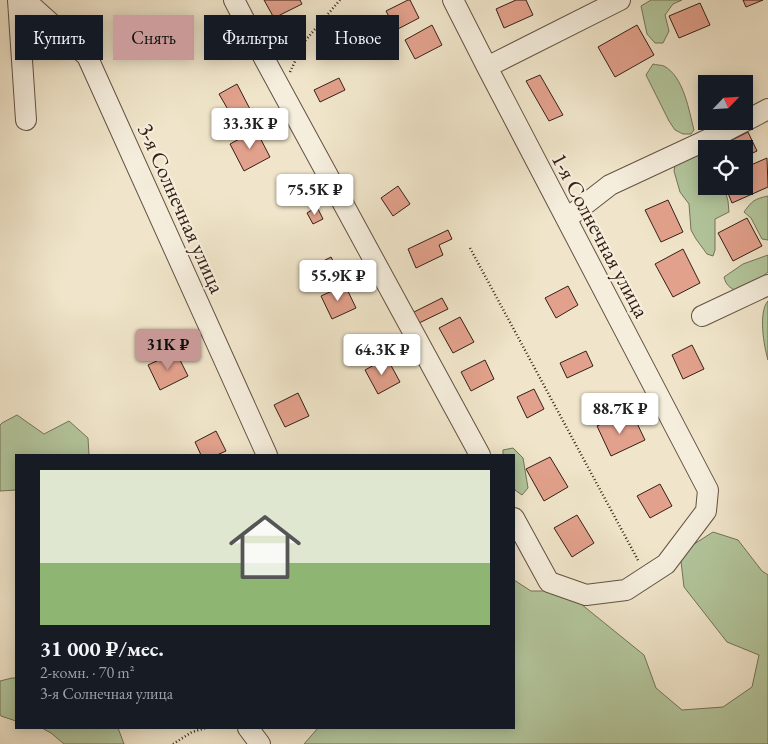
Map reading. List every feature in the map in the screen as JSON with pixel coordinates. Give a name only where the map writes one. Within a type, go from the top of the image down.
[{"type":"street","points":[[18,0],[26,120]]},
{"type":"street","name":"3-я Солнечная улица","points":[[25,0],[87,56],[268,454]]},
{"type":"street","points":[[234,0],[281,91],[479,454]]},
{"type":"street","name":"1-я Солнечная улица","points":[[453,0],[708,490],[706,511],[666,564],[647,577]]},
{"type":"street","points":[[487,67],[620,0]]},
{"type":"street","points":[[567,220],[610,185],[726,131],[768,109]]},
{"type":"street","points":[[702,316],[768,285]]},
{"type":"street","points":[[515,520],[549,582],[586,595],[626,590],[647,577]]},
{"type":"street","points":[[249,729],[260,744]]},
{"type":"path","points":[[281,91],[304,42],[338,1]]},
{"type":"path","points":[[470,248],[647,577]]},
{"type":"path","points":[[172,744],[192,732],[202,729]]},
{"type":"green space","points":[[651,0],[682,0],[673,4],[665,15],[669,31],[663,43],[655,43],[647,34],[641,6]]},
{"type":"green space","points":[[653,64],[664,66],[671,71],[681,86],[688,104],[694,130],[691,134],[683,134],[675,130],[669,121],[646,75]]},
{"type":"green space","points":[[698,152],[698,195],[726,195],[729,212],[715,219],[715,250],[713,256],[707,254],[691,230],[689,204],[680,192],[674,171],[676,159]]},
{"type":"green space","points":[[768,196],[768,240],[762,239],[751,218],[744,212],[754,201]]},
{"type":"green space","points":[[768,255],[768,272],[752,285],[736,291],[727,284],[724,277],[743,264]]},
{"type":"green space","points":[[768,301],[768,360],[764,339],[763,313]]},
{"type":"green space","points":[[17,415],[44,434],[69,421],[88,438],[89,454],[15,454],[15,490],[0,491],[0,425]]},
{"type":"green space","points":[[513,448],[523,458],[528,488],[522,495],[515,490],[515,454],[503,454],[503,450]]},
{"type":"green space","points":[[713,532],[738,540],[762,571],[768,575],[768,744],[304,744],[317,729],[515,729],[515,581],[531,591],[565,591],[644,655],[656,688],[682,710],[723,707],[752,687],[759,655],[727,642],[684,587],[680,553]]},
{"type":"green space","points":[[15,678],[15,721],[0,714],[0,681]]},
{"type":"green space","points":[[44,729],[118,729],[124,744],[64,744]]},
{"type":"building","points":[[264,0],[300,0],[302,4],[280,15],[272,15]]},
{"type":"building","points":[[410,0],[419,18],[399,28],[399,15],[388,15],[386,11]]},
{"type":"building","points":[[516,0],[526,0],[533,15],[504,28],[496,9]]},
{"type":"building","points":[[743,0],[763,0],[746,7]]},
{"type":"building","points":[[700,3],[710,25],[679,38],[669,16]]},
{"type":"building","points":[[432,25],[442,45],[415,59],[405,40]]},
{"type":"building","points":[[637,25],[654,55],[615,77],[598,47]]},
{"type":"building","points":[[540,75],[563,115],[549,121],[526,81]]},
{"type":"building","points":[[339,78],[345,90],[320,102],[314,90]]},
{"type":"building","points":[[237,84],[251,111],[234,120],[219,94]]},
{"type":"building","points":[[256,130],[270,157],[244,171],[230,144]]},
{"type":"building","points":[[748,132],[752,140],[732,140]]},
{"type":"building","points":[[753,143],[757,151],[753,153]]},
{"type":"building","points":[[767,158],[768,187],[753,194],[753,164]]},
{"type":"building","points":[[398,186],[410,204],[393,216],[381,198]]},
{"type":"building","points":[[729,195],[750,195],[732,203]]},
{"type":"building","points":[[668,200],[683,232],[661,242],[645,210]]},
{"type":"building","points":[[317,207],[323,219],[313,224],[307,213]]},
{"type":"building","points":[[747,218],[762,246],[733,261],[718,233]]},
{"type":"building","points":[[448,230],[452,239],[439,245],[443,255],[416,268],[408,249]]},
{"type":"building","points":[[683,249],[700,283],[673,297],[655,264]]},
{"type":"building","points":[[331,257],[340,274],[313,288],[304,271]]},
{"type":"building","points":[[345,285],[356,308],[332,319],[321,296]]},
{"type":"building","points":[[568,286],[578,305],[556,318],[545,298]]},
{"type":"building","points":[[442,298],[448,309],[417,324],[412,313]]},
{"type":"building","points":[[460,317],[474,342],[453,353],[439,328]]},
{"type":"building","points":[[692,345],[704,369],[683,379],[672,355]]},
{"type":"building","points":[[586,351],[593,366],[567,378],[560,363]]},
{"type":"building","points":[[176,352],[188,376],[160,390],[148,365]]},
{"type":"building","points":[[387,358],[400,382],[378,394],[365,370]]},
{"type":"building","points":[[485,360],[494,379],[471,391],[461,372]]},
{"type":"building","points":[[534,389],[544,409],[527,418],[517,397]]},
{"type":"building","points":[[298,393],[309,416],[285,427],[274,405]]},
{"type":"building","points":[[618,416],[621,423],[634,417],[645,440],[611,456],[597,426]]},
{"type":"building","points":[[216,431],[226,451],[219,454],[201,454],[195,442]]},
{"type":"building","points":[[550,457],[568,487],[544,501],[526,469]]},
{"type":"building","points":[[660,484],[672,506],[650,518],[637,496]]},
{"type":"building","points":[[577,515],[594,543],[572,557],[554,528]]}]
